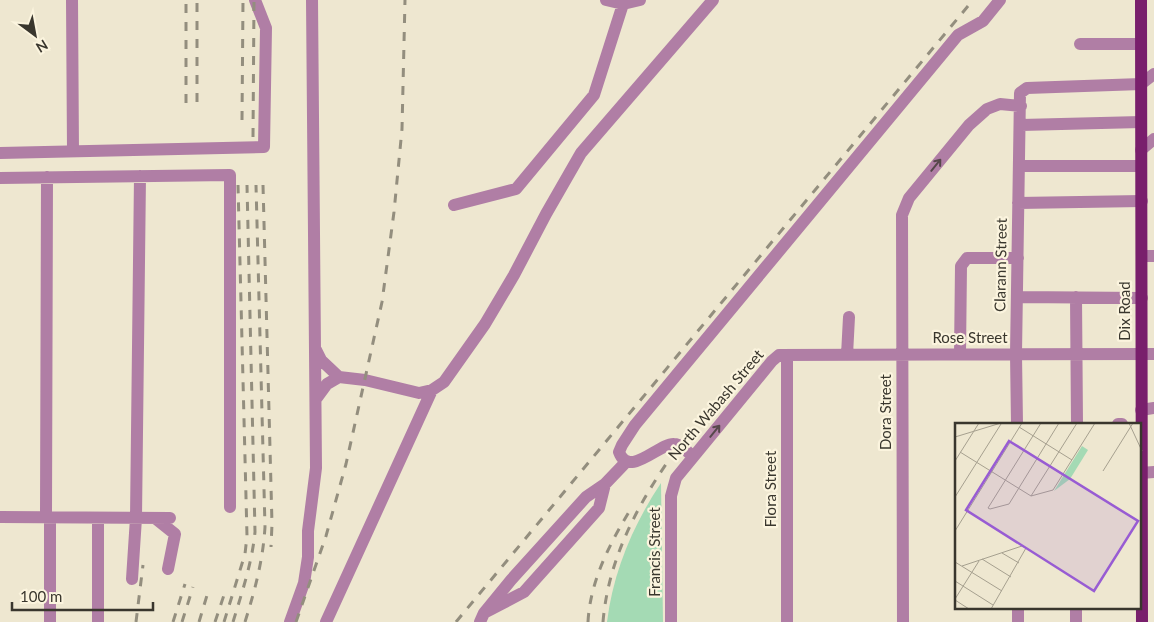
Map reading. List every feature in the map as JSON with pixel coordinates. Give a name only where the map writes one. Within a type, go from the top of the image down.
[{"type":"main road","name":"Dix Road","points":[[1141,0],[1141,166],[1142,201],[1148,256],[1142,298],[1148,354],[1148,409],[1142,423]]},
{"type":"main road","name":"Dix Road","points":[[1142,432],[1148,473],[1142,534]]},
{"type":"street","points":[[72,0],[72,151]]},
{"type":"street","points":[[0,153],[264,148],[266,28],[255,0]]},
{"type":"street","points":[[290,622],[304,583],[316,468],[312,0]]},
{"type":"street","points":[[607,0],[625,3],[640,0]]},
{"type":"street","points":[[315,350],[321,360],[339,377],[365,380],[419,392],[432,390],[444,382],[485,324],[581,153],[713,0]]},
{"type":"street","points":[[693,457],[679,445],[672,444],[639,461],[627,461],[623,459],[620,452],[622,445],[635,424],[958,35],[984,21],[1000,0]]},
{"type":"street","points":[[454,205],[516,189],[594,95],[625,3]]},
{"type":"street","points":[[1080,44],[1141,44]]},
{"type":"street","points":[[1021,106],[1020,93],[1027,88],[1142,84],[1154,74]]},
{"type":"street","name":"Dora Street","points":[[903,622],[902,215],[906,203],[969,125],[987,109],[1000,104],[1021,106]]},
{"type":"street","name":"Clarann Street","points":[[1017,423],[1016,354],[1021,106]]},
{"type":"street","points":[[1021,125],[1142,122]]},
{"type":"street","points":[[1141,150],[1154,139]]},
{"type":"street","points":[[1020,166],[1141,166]]},
{"type":"street","points":[[0,178],[230,175],[230,507]]},
{"type":"street","points":[[132,579],[136,518],[140,176]]},
{"type":"street","points":[[47,177],[50,622]]},
{"type":"street","points":[[1018,203],[1142,201]]},
{"type":"street","points":[[960,354],[961,266],[963,261],[967,258],[1018,258]]},
{"type":"street","points":[[1017,297],[1142,298]]},
{"type":"street","points":[[1076,297],[1077,423]]},
{"type":"street","points":[[847,355],[849,317]]},
{"type":"street","name":"Rose Street","points":[[787,355],[1148,354]]},
{"type":"street","name":"North Wabash Street","points":[[674,482],[772,361],[779,355],[787,355]]},
{"type":"street","name":"Flora Street","points":[[787,355],[787,622]]},
{"type":"street","points":[[316,399],[327,384],[339,377]]},
{"type":"street","points":[[326,622],[432,390]]},
{"type":"street","points":[[482,617],[511,580],[586,497],[606,484],[627,461]]},
{"type":"street","name":"Francis Street","points":[[671,622],[671,496],[674,482]]},
{"type":"street","points":[[482,617],[524,592],[599,508],[606,484]]},
{"type":"street","points":[[0,517],[170,518]]},
{"type":"street","points":[[98,518],[98,622]]},
{"type":"street","points":[[155,518],[175,534],[168,569]]},
{"type":"green space","points":[[661,483],[663,622],[607,622],[619,567],[633,532]]},
{"type":"railway","points":[[186,0],[186,103]]},
{"type":"railway","points":[[197,0],[197,102]]},
{"type":"railway","points":[[242,120],[243,0]]},
{"type":"railway","points":[[253,137],[254,0]]},
{"type":"railway","points":[[296,622],[326,536],[346,464],[382,302],[394,212],[402,129],[405,0]]},
{"type":"railway","points":[[456,622],[973,0]]},
{"type":"railway","points":[[224,622],[245,554],[247,536],[238,185]]},
{"type":"railway","points":[[233,622],[249,566],[255,532],[247,185]]},
{"type":"railway","points":[[245,622],[258,575],[265,527],[256,185]]},
{"type":"railway","points":[[263,185],[272,524],[271,547]]},
{"type":"railway","points":[[603,622],[606,599],[617,556],[635,515],[671,457]]},
{"type":"railway","points":[[588,622],[592,593],[602,564],[614,537],[629,512]]},
{"type":"railway","points":[[136,622],[143,565]]},
{"type":"railway","points":[[173,622],[185,584]]},
{"type":"railway","points":[[182,622],[193,587]]},
{"type":"railway","points":[[199,622],[208,592]]},
{"type":"railway","points":[[215,622],[224,595]]}]
